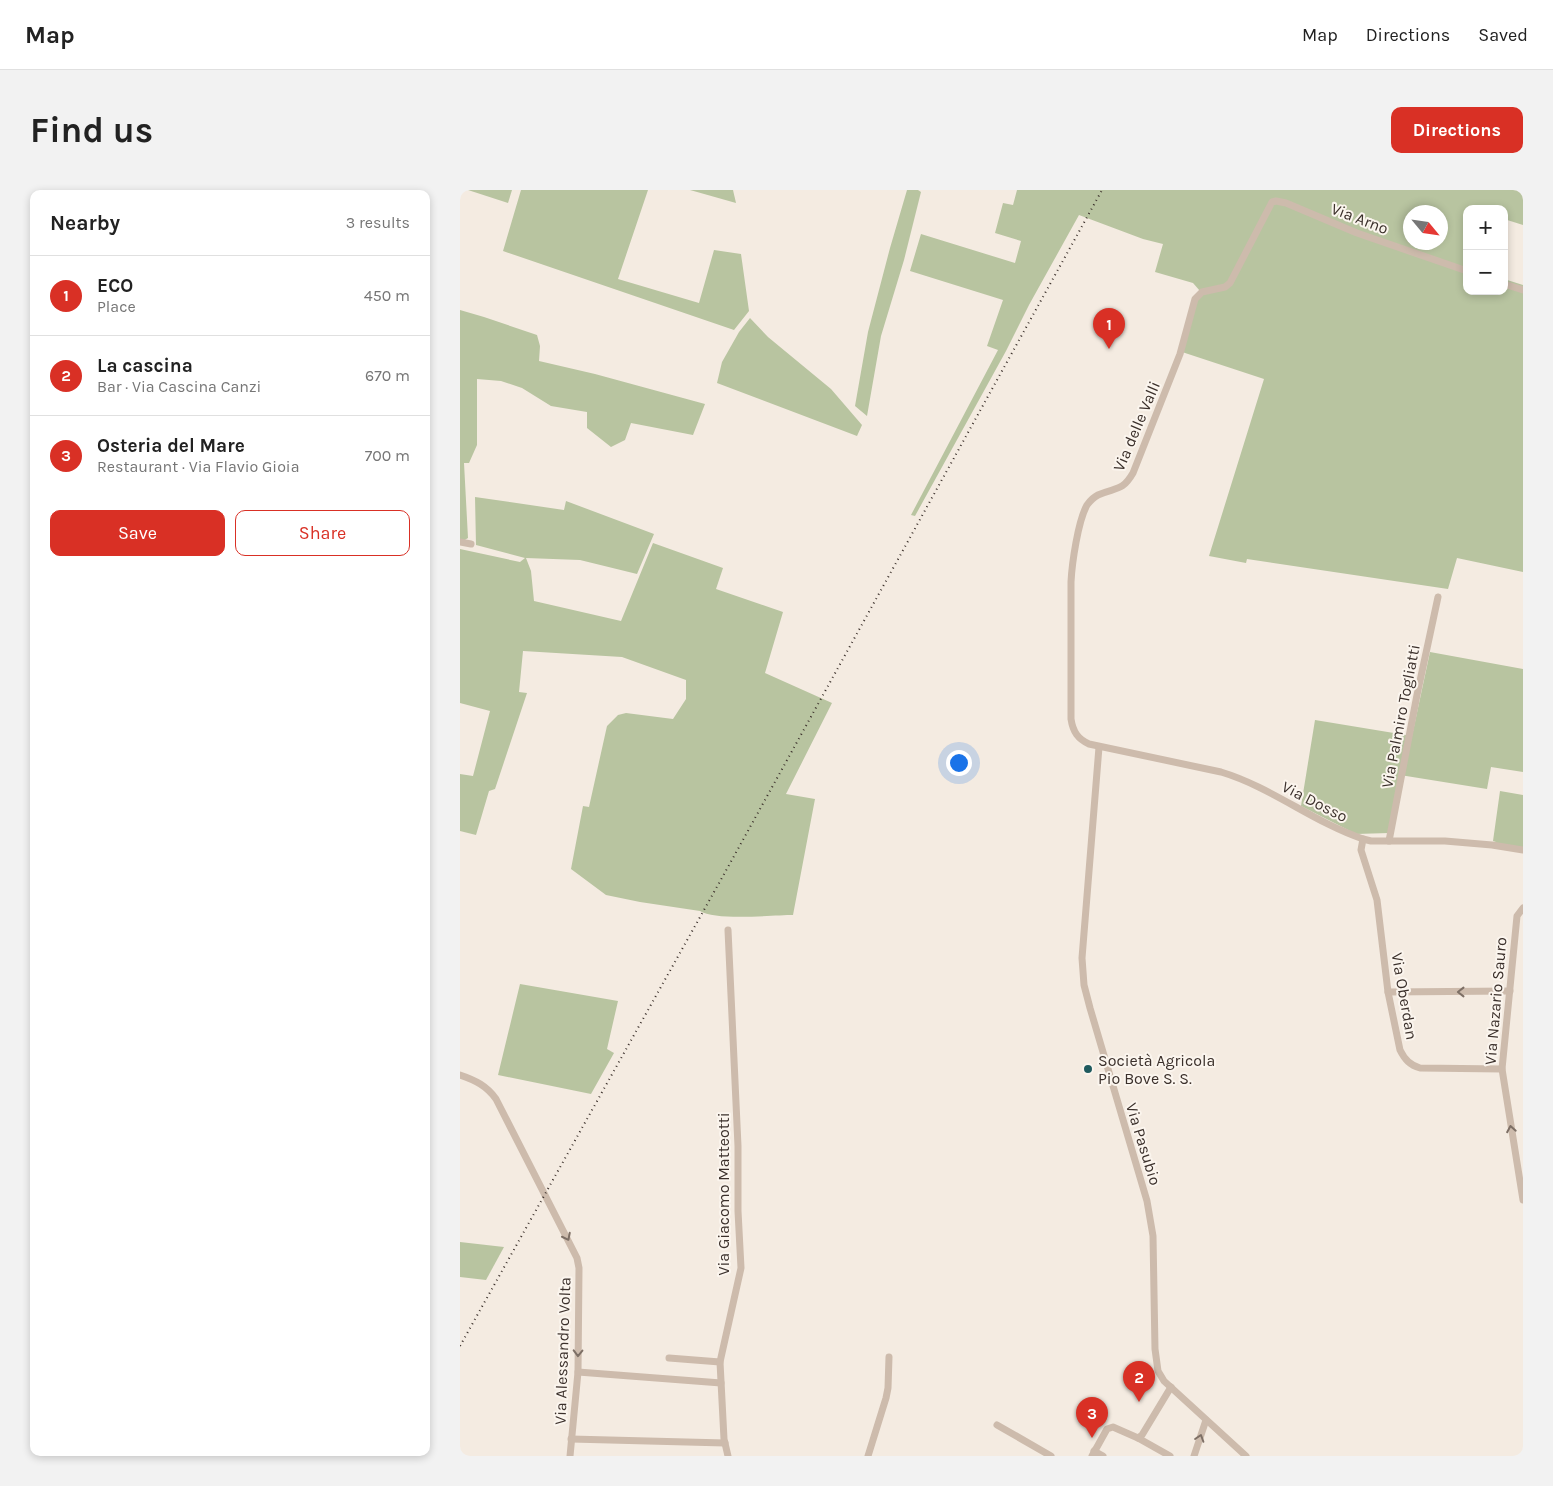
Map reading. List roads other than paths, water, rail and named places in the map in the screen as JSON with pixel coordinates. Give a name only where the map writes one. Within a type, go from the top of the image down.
[{"type":"street","name":"Via Arno","points":[[1272,202],[1286,203],[1357,233],[1463,270]]},
{"type":"street","name":"Via delle Valli","points":[[1099,747],[1080,740],[1072,727],[1071,582],[1072,565],[1084,512],[1092,499],[1099,494],[1117,490],[1124,486],[1134,473],[1180,354],[1195,299],[1202,292],[1225,287],[1230,284],[1272,202]]},
{"type":"street","points":[[1508,285],[1523,290]]},
{"type":"street","points":[[460,542],[471,544]]},
{"type":"street","name":"Via Palmiro Togliatti","points":[[1389,841],[1415,704],[1438,598]]},
{"type":"street","name":"Via Dosso","points":[[1099,747],[1221,772],[1239,778],[1252,783],[1304,812],[1363,839],[1445,841],[1523,850]]},
{"type":"street","name":"Via Pasubio","points":[[1099,747],[1082,958],[1084,985],[1147,1201],[1153,1236],[1155,1349],[1158,1371],[1171,1388],[1246,1456]]},
{"type":"street","name":"Via Oberdan","points":[[1363,839],[1362,850],[1377,900],[1388,992],[1403,1057],[1414,1066],[1420,1068],[1502,1070]]},
{"type":"street","name":"Via Nazario Sauro","points":[[1523,908],[1517,916],[1502,1070],[1521,1176],[1523,1200]]},
{"type":"street","name":"Via Giacomo Matteotti","points":[[728,930],[738,1146],[738,1211],[741,1268],[720,1362],[725,1443],[728,1456]]},
{"type":"street","points":[[1388,992],[1510,992]]},
{"type":"street","name":"Via Alessandro Volta","points":[[460,1075],[474,1080],[488,1089],[496,1099],[577,1258],[579,1268],[578,1372],[570,1456]]},
{"type":"street","points":[[868,1456],[886,1398],[889,1357]]},
{"type":"street","points":[[669,1358],[720,1362]]},
{"type":"street","points":[[578,1372],[721,1383]]},
{"type":"street","points":[[1138,1438],[1142,1435],[1171,1388]]},
{"type":"street","points":[[1194,1456],[1206,1420]]},
{"type":"street","points":[[997,1425],[1052,1456]]},
{"type":"street","points":[[1103,1456],[1093,1454],[1107,1429],[1113,1427],[1138,1438],[1170,1456]]},
{"type":"street","points":[[571,1439],[725,1443]]},
{"type":"railway","points":[[460,1346],[723,876],[1102,190]]},
{"type":"place","name":"ECO","points":[[1109,349]]},
{"type":"place","name":"Società Agricola Pio Bove S. S.","points":[[1088,1069]]},
{"type":"place","name":"La cascina","points":[[1139,1402]]},
{"type":"place","name":"Osteria del Mare","points":[[1092,1438]]}]
